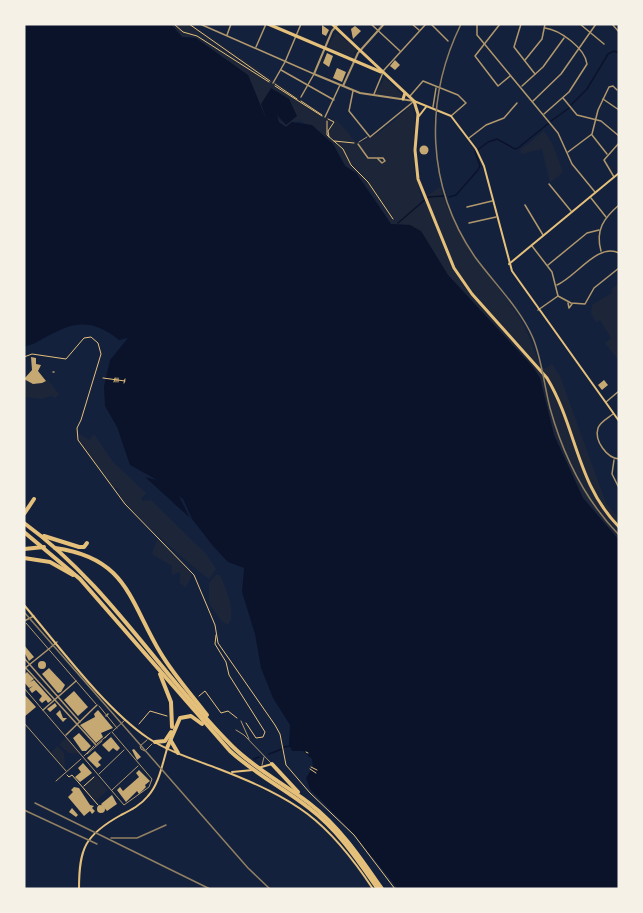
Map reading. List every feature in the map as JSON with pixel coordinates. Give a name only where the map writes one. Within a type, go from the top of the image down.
[{"type":"highway","points":[[24,514],[34,499]]},
{"type":"highway","points":[[25,524],[57,542],[83,547],[87,543]]},
{"type":"highway","points":[[25,524],[74,566],[250,768],[261,769],[312,805]]},
{"type":"highway","points":[[24,532],[69,568],[230,751]]},
{"type":"highway","points":[[24,549],[47,547],[76,552],[101,564],[127,588],[165,660],[217,731]]},
{"type":"highway","points":[[24,557],[43,560],[71,573],[91,592]]},
{"type":"highway","points":[[152,663],[170,695],[173,716],[168,748]]},
{"type":"highway","points":[[168,748],[177,720],[191,716],[256,773],[325,822],[348,847],[380,889]]},
{"type":"highway","points":[[155,742],[165,741],[171,732]]},
{"type":"highway","points":[[171,741],[178,753]]},
{"type":"highway","points":[[272,764],[343,835],[380,889]]},
{"type":"main road","points":[[267,24],[383,73]]},
{"type":"main road","points":[[335,25],[414,101],[451,117],[477,150],[508,264],[538,310],[619,421]]},
{"type":"main road","points":[[403,99],[405,93]]},
{"type":"main road","points":[[414,101],[418,122]]},
{"type":"main road","points":[[428,106],[420,111],[416,162],[425,198],[463,284],[547,378],[556,395],[587,482],[599,504],[619,527]]},
{"type":"main road","points":[[508,264],[619,173]]},
{"type":"main road","points":[[24,605],[125,720],[148,739],[284,796],[314,816],[343,846],[373,889]]},
{"type":"main road","points":[[79,889],[80,861],[85,844],[103,825],[141,803],[149,795],[168,748]]},
{"type":"main road","points":[[226,771],[261,769],[272,764]]},
{"type":"main road","points":[[243,778],[250,768]]},
{"type":"street","points":[[200,24],[353,90],[414,101]]},
{"type":"street","points":[[227,36],[231,24]]},
{"type":"street","points":[[256,48],[267,24]]},
{"type":"street","points":[[273,83],[301,24]]},
{"type":"street","points":[[371,24],[400,51]]},
{"type":"street","points":[[325,117],[360,50],[384,24]]},
{"type":"street","points":[[412,24],[419,31]]},
{"type":"street","points":[[373,95],[383,73],[426,24]]},
{"type":"street","points":[[431,24],[448,41]]},
{"type":"street","points":[[477,24],[477,35],[562,138],[572,164],[596,193]]},
{"type":"street","points":[[500,24],[475,54],[480,66],[498,86],[511,76]]},
{"type":"street","points":[[521,24],[513,45],[536,74]]},
{"type":"street","points":[[524,61],[542,39],[545,24]]},
{"type":"street","points":[[580,24],[604,44]]},
{"type":"street","points":[[532,101],[561,75],[596,24]]},
{"type":"street","points":[[612,24],[619,32]]},
{"type":"street","points":[[301,98],[335,25]]},
{"type":"street","points":[[544,115],[563,98],[587,67],[586,58],[579,48],[564,37],[545,28]]},
{"type":"street","points":[[521,87],[536,74],[564,37]]},
{"type":"street","points":[[281,70],[334,100]]},
{"type":"street","points":[[409,97],[423,81],[458,95],[466,103],[451,117]]},
{"type":"street","points":[[433,108],[437,86]]},
{"type":"street","points":[[567,153],[592,135],[603,99],[610,86],[617,90]]},
{"type":"street","points":[[353,90],[348,111],[369,137],[414,101]]},
{"type":"street","points":[[563,98],[580,117],[603,122],[619,136]]},
{"type":"street","points":[[603,99],[619,110]]},
{"type":"street","points":[[468,138],[486,125],[504,118],[517,103]]},
{"type":"street","points":[[592,135],[608,155]]},
{"type":"street","points":[[359,143],[368,158],[378,159]]},
{"type":"street","points":[[614,177],[604,165],[604,160],[619,143]]},
{"type":"street","points":[[549,184],[572,212]]},
{"type":"street","points":[[590,197],[606,217]]},
{"type":"street","points":[[467,207],[492,201]]},
{"type":"street","points":[[525,205],[544,235]]},
{"type":"street","points":[[601,252],[599,230],[606,217],[619,205]]},
{"type":"street","points":[[469,224],[496,217]]},
{"type":"street","points":[[548,265],[587,233],[599,230]]},
{"type":"street","points":[[532,245],[548,265],[557,285],[558,296]]},
{"type":"street","points":[[557,285],[567,280],[601,252],[618,252],[619,245]]},
{"type":"street","points":[[558,296],[568,302],[585,304],[594,288],[619,268]]},
{"type":"street","points":[[538,310],[558,296]]},
{"type":"street","points":[[568,302],[569,308],[573,303]]},
{"type":"street","points":[[606,403],[619,391]]},
{"type":"street","points":[[614,414],[600,424],[597,433],[603,450],[614,459],[619,459]]},
{"type":"street","points":[[614,459],[612,474],[619,488]]},
{"type":"street","points":[[24,622],[34,616]]},
{"type":"street","points":[[57,642],[24,667],[96,745]]},
{"type":"street","points":[[24,658],[80,722]]},
{"type":"street","points":[[44,710],[76,681]]},
{"type":"street","points":[[66,735],[97,705]]},
{"type":"street","points":[[108,715],[115,709]]},
{"type":"lane","points":[[359,143],[369,137]]},
{"type":"lane","points":[[24,622],[50,648],[117,727]]},
{"type":"lane","points":[[24,688],[124,805],[149,786],[152,781],[150,776]]},
{"type":"lane","points":[[56,781],[125,720]]},
{"type":"lane","points":[[242,721],[250,741]]},
{"type":"lane","points":[[24,723],[66,771]]},
{"type":"lane","points":[[236,730],[272,764]]},
{"type":"lane","points":[[111,733],[139,765],[150,776],[157,779]]},
{"type":"lane","points":[[148,739],[140,746],[145,751],[155,742]]},
{"type":"lane","points":[[86,755],[102,740]]},
{"type":"lane","points":[[97,775],[126,748]]},
{"type":"lane","points":[[261,769],[263,755]]},
{"type":"lane","points":[[111,790],[139,765]]},
{"type":"path","points":[[174,24],[324,118],[328,122],[326,132],[330,139],[343,149],[351,165],[368,182],[393,219]]},
{"type":"path","points":[[189,24],[273,83],[334,122],[328,131],[330,139]]},
{"type":"path","points":[[330,139],[337,142],[359,143]]},
{"type":"path","points":[[24,357],[32,354],[66,359],[84,338],[91,337],[98,343],[100,359],[77,428],[78,440],[125,504],[194,575],[204,595],[216,634],[229,660],[275,724],[286,765],[354,835],[395,889]]},
{"type":"path","points":[[103,378],[119,380]]},
{"type":"path","points":[[197,698],[205,691],[221,713],[228,711],[242,721],[256,738],[263,737],[264,730],[229,675],[226,662],[215,644],[216,634]]},
{"type":"path","points":[[148,713],[150,711],[165,716],[177,716]]},
{"type":"path","points":[[310,768],[317,771]]},
{"type":"path","points":[[66,771],[98,805]]},
{"type":"path","points":[[82,787],[97,775]]},
{"type":"shaded area","points":[[24,24],[171,24],[182,37],[196,38],[248,75],[267,121],[261,104],[271,88],[289,99],[297,116],[286,125],[277,115],[279,122],[286,127],[292,122],[312,125],[333,144],[345,166],[356,173],[391,224],[410,225],[421,231],[448,275],[533,367],[540,378],[554,435],[583,498],[619,540],[619,889],[398,889],[354,834],[310,789],[306,778],[313,767],[312,759],[303,751],[292,751],[289,745],[290,725],[273,698],[261,668],[255,634],[242,592],[244,568],[228,562],[213,546],[192,519],[183,499],[179,496],[190,518],[145,477],[157,480],[130,465],[117,427],[105,406],[104,386],[110,360],[128,338],[119,340],[97,327],[78,325],[59,331],[24,348]]},
{"type":"shaded area","points":[[171,24],[191,24],[332,120],[337,120],[356,142],[377,134],[412,105],[415,116],[414,168],[422,199],[440,187],[456,226],[521,320],[544,369],[552,364],[560,376],[606,503],[619,518],[619,540],[583,498],[554,435],[540,378],[448,275],[424,236],[410,225],[391,224],[370,191],[356,173],[346,166],[333,144],[301,121],[292,122],[286,127],[279,122],[277,115],[280,121],[288,123],[289,99],[267,121],[248,75],[193,37],[182,37]]},
{"type":"shaded area","points":[[336,32],[357,50],[353,58],[328,47]]},
{"type":"shaded area","points":[[385,78],[402,95],[404,98],[374,94]]},
{"type":"shaded area","points":[[544,131],[552,143],[563,172],[550,183],[542,149],[521,154],[520,150]]},
{"type":"shaded area","points":[[619,283],[619,361],[605,343],[611,338],[600,320],[596,322],[591,313],[592,305],[612,293],[611,290]]},
{"type":"shaded area","points":[[24,379],[36,384],[48,380],[59,394],[55,398],[52,396],[41,399],[24,397]]},
{"type":"shaded area","points":[[77,433],[90,440],[94,434],[113,462],[146,493],[141,499],[151,500],[206,554],[216,569],[209,579],[161,538],[124,502],[118,488],[115,489],[82,445]]},
{"type":"shaded area","points":[[158,537],[192,575],[186,587],[180,583],[180,572],[172,575],[172,566],[152,554]]},
{"type":"shaded area","points":[[216,575],[220,575],[230,601],[231,614],[228,625],[221,621],[209,603],[209,583]]},
{"type":"shaded area","points":[[65,738],[80,754],[69,753],[59,745]]},
{"type":"shaded area","points":[[57,746],[64,753],[65,768],[51,753]]},
{"type":"shaded area","points":[[96,776],[108,790],[96,801],[83,788]]},
{"type":"building","points":[[322,25],[329,30],[326,36],[322,34]]},
{"type":"building","points":[[355,26],[361,31],[353,39],[351,29]]},
{"type":"building","points":[[327,53],[333,56],[329,67],[323,63]]},
{"type":"building","points":[[395,60],[400,65],[395,70],[390,66]]},
{"type":"building","points":[[337,68],[346,72],[342,82],[333,78]]},
{"type":"building","points":[[424,146],[428,150],[424,154],[420,150]]},
{"type":"building","points":[[31,357],[36,358],[36,364],[41,365],[38,371],[46,381],[33,384],[24,379],[32,370]]},
{"type":"building","points":[[604,380],[608,385],[602,390],[598,385]]},
{"type":"building","points":[[24,645],[34,657],[29,661],[24,652]]},
{"type":"building","points":[[42,661],[46,665],[42,669],[38,665]]},
{"type":"building","points":[[49,668],[65,685],[61,692],[58,693],[42,674]]},
{"type":"building","points":[[27,672],[34,679],[30,682],[34,680],[52,700],[42,703],[39,700],[42,696],[36,690],[32,693],[29,689],[33,686],[29,688],[24,682],[24,675]]},
{"type":"building","points":[[74,691],[88,707],[78,716],[64,700]]},
{"type":"building","points":[[24,694],[36,707],[24,717]]},
{"type":"building","points":[[55,703],[57,706],[50,712],[47,709]]},
{"type":"building","points":[[60,710],[63,718],[67,718],[63,722],[56,714]]},
{"type":"building","points":[[98,710],[113,728],[101,733],[103,737],[96,743],[80,725],[95,717],[94,714]]},
{"type":"building","points":[[79,733],[91,746],[86,751],[82,751],[73,738]]},
{"type":"building","points":[[111,737],[120,748],[117,751],[113,748],[109,752],[102,745]]},
{"type":"building","points":[[134,749],[141,757],[137,760],[132,750]]},
{"type":"building","points":[[95,751],[102,758],[98,762],[101,765],[97,768],[87,758]]},
{"type":"building","points":[[83,763],[92,773],[80,782],[75,777],[81,772],[78,768]]},
{"type":"building","points":[[139,770],[150,781],[139,794],[137,791],[126,802],[117,790],[120,787],[123,791],[139,777],[136,773]]},
{"type":"building","points":[[74,787],[79,788],[90,805],[94,806],[92,808],[95,811],[92,814],[90,811],[84,816],[68,797]]},
{"type":"building","points":[[112,795],[117,804],[107,811],[101,804]]},
{"type":"building","points":[[101,805],[105,809],[101,813],[97,809]]},
{"type":"building","points":[[72,808],[78,815],[76,817],[69,812]]},
{"type":"waterway","points":[[571,105],[587,89],[608,54],[614,51],[619,53]]},
{"type":"waterway","points":[[551,121],[569,108]]},
{"type":"waterway","points":[[449,197],[456,195],[478,170],[480,166],[475,152],[488,142],[497,139],[515,149],[549,123]]},
{"type":"waterway","points":[[398,223],[428,197],[444,196]]},
{"type":"waterway","points":[[284,747],[291,746]]},
{"type":"waterway","points":[[269,754],[282,749]]},
{"type":"waterway","points":[[254,759],[259,757]]},
{"type":"railway","points":[[461,24],[449,53],[436,112],[439,172],[447,201],[459,230],[475,257],[528,327],[539,355],[548,399],[561,443],[586,492],[619,535]]},
{"type":"railway","points":[[24,612],[248,868],[270,889]]},
{"type":"railway","points":[[35,803],[210,889]]},
{"type":"railway","points":[[24,810],[97,844]]},
{"type":"railway","points":[[111,838],[137,838],[166,825]]}]
